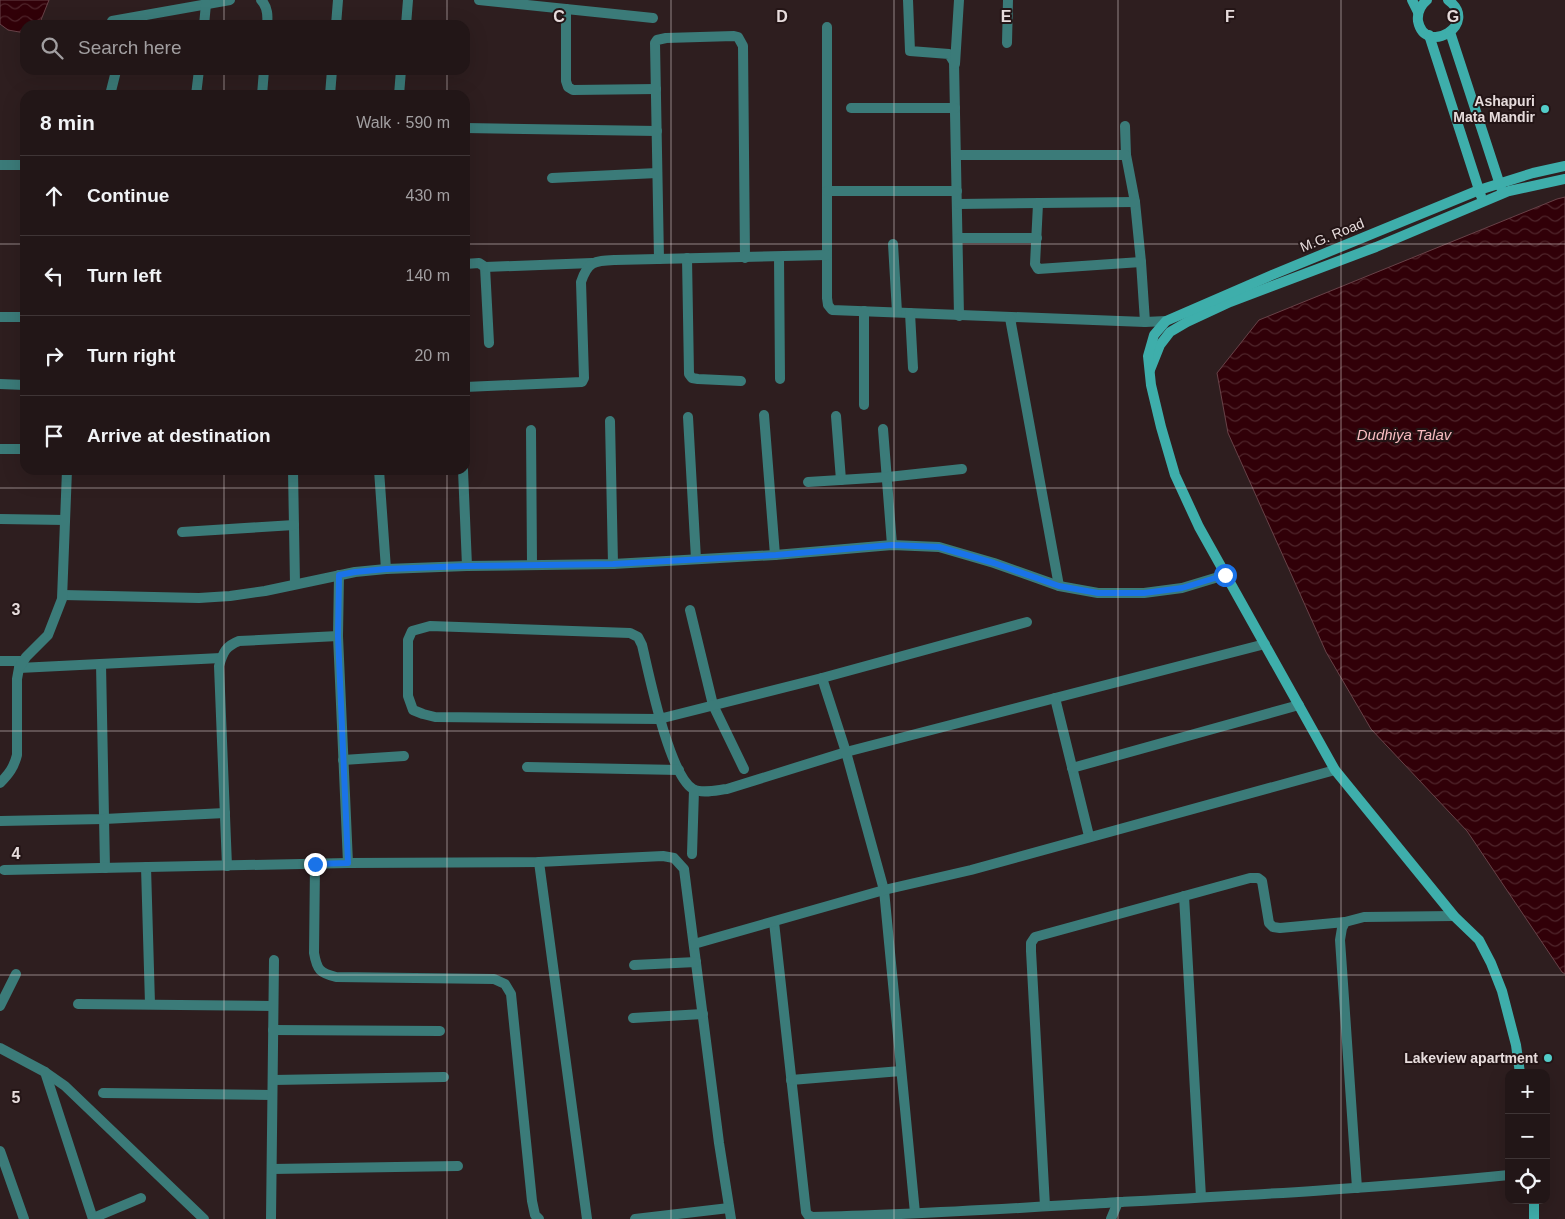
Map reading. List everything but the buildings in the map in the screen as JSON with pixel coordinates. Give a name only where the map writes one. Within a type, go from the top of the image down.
[{"type":"main road","points":[[1412,0],[1418,12],[1420,25],[1429,35],[1483,201]]},
{"type":"main road","points":[[1418,12],[1421,5],[1427,0]]},
{"type":"main road","points":[[1429,35],[1442,36],[1450,32],[1456,25],[1458,13],[1448,0]]},
{"type":"main road","points":[[1450,32],[1503,193]]},
{"type":"main road","name":"M.G. Road","points":[[1166,321],[1272,275],[1499,182],[1565,166]]},
{"type":"main road","points":[[1150,371],[1160,345],[1170,332],[1230,302],[1376,247],[1503,193],[1565,180]]},
{"type":"main road","points":[[1166,321],[1154,335],[1148,356],[1150,371],[1161,426],[1175,475],[1199,527],[1335,770],[1454,916],[1479,940],[1502,991],[1516,1044],[1519,1069]]},
{"type":"main road","points":[[1534,1204],[1534,1219]]},
{"type":"street","points":[[118,20],[230,0]]},
{"type":"street","points":[[262,0],[266,4],[267,20]]},
{"type":"street","points":[[336,20],[338,0]]},
{"type":"street","points":[[406,20],[408,0]]},
{"type":"street","points":[[480,0],[546,4],[566,9],[654,18]]},
{"type":"street","points":[[908,0],[910,51],[949,54],[954,62],[959,238],[959,316]]},
{"type":"street","points":[[954,67],[959,0]]},
{"type":"street","points":[[1007,42],[1008,0]]},
{"type":"street","points":[[204,20],[206,4]]},
{"type":"street","points":[[566,9],[566,81],[568,87],[573,90],[656,89]]},
{"type":"street","points":[[827,27],[827,255],[828,305],[832,310],[1010,318],[1166,321]]},
{"type":"street","points":[[659,258],[655,43],[657,40],[666,38],[734,36],[742,41],[743,46],[745,258]]},
{"type":"street","points":[[111,90],[115,75]]},
{"type":"street","points":[[197,90],[198,75]]},
{"type":"street","points":[[262,90],[264,75]]},
{"type":"street","points":[[330,90],[332,75]]},
{"type":"street","points":[[399,90],[401,75]]},
{"type":"street","points":[[851,108],[955,108]]},
{"type":"street","points":[[1125,126],[1126,155],[1135,202],[1145,322]]},
{"type":"street","points":[[470,128],[656,131]]},
{"type":"street","points":[[956,155],[1126,155]]},
{"type":"street","points":[[0,165],[20,165]]},
{"type":"street","points":[[552,178],[657,173]]},
{"type":"street","points":[[827,191],[957,191]]},
{"type":"street","points":[[958,204],[1135,202]]},
{"type":"street","points":[[1038,204],[1035,264],[1038,269],[1141,262]]},
{"type":"street","points":[[959,238],[1037,238]]},
{"type":"street","points":[[893,244],[897,312]]},
{"type":"street","points":[[470,264],[479,263],[485,267],[592,263],[659,258],[745,258],[827,255]]},
{"type":"street","points":[[779,257],[780,379]]},
{"type":"street","points":[[687,258],[689,374],[692,378],[698,379],[741,380]]},
{"type":"street","points":[[470,387],[582,382],[584,378],[582,282],[586,268],[592,263]]},
{"type":"street","points":[[485,267],[490,343]]},
{"type":"street","points":[[864,311],[864,405]]},
{"type":"street","points":[[910,313],[913,368]]},
{"type":"street","points":[[0,317],[20,317]]},
{"type":"street","points":[[1010,318],[1059,586]]},
{"type":"street","points":[[0,384],[20,385]]},
{"type":"street","points":[[764,415],[776,555]]},
{"type":"street","points":[[836,416],[841,480]]},
{"type":"street","points":[[688,417],[696,559]]},
{"type":"street","points":[[610,421],[613,564]]},
{"type":"street","points":[[531,430],[532,564]]},
{"type":"street","points":[[883,430],[892,545]]},
{"type":"street","points":[[0,449],[20,450]]},
{"type":"street","points":[[808,482],[888,477],[962,469]]},
{"type":"street","points":[[0,782],[15,765],[17,755],[17,678],[21,664],[48,635],[57,615],[62,595],[66,475]]},
{"type":"street","points":[[293,475],[295,584]]},
{"type":"street","points":[[379,475],[386,569]]},
{"type":"street","points":[[463,475],[467,566]]},
{"type":"street","points":[[0,519],[65,520]]},
{"type":"street","points":[[182,532],[294,525]]},
{"type":"street","points":[[62,595],[222,597],[265,591],[355,572],[386,569],[532,564],[613,564],[776,555],[892,545],[939,547],[994,563],[1059,586],[1098,593],[1144,593],[1182,588],[1225,575]]},
{"type":"street","points":[[339,575],[338,636],[348,863]]},
{"type":"street","points":[[690,610],[713,705],[744,769]]},
{"type":"street","points":[[1028,622],[822,678],[659,719],[435,717],[413,710],[408,696],[408,640],[412,631],[430,626],[630,633],[638,637],[642,645],[659,719],[678,770],[685,783],[694,790],[708,791],[727,789],[846,752],[1265,644]]},
{"type":"street","points":[[226,866],[219,666],[223,653],[230,644],[240,641],[338,636]]},
{"type":"street","points":[[0,660],[21,664],[101,664],[221,658]]},
{"type":"street","points":[[101,664],[105,868]]},
{"type":"street","points":[[822,678],[846,752],[884,890],[915,1213]]},
{"type":"street","points":[[1055,698],[1090,836]]},
{"type":"street","points":[[1072,768],[1299,705]]},
{"type":"street","points":[[344,760],[404,756]]},
{"type":"street","points":[[528,767],[678,770]]},
{"type":"street","points":[[694,944],[884,890],[971,870],[1335,770]]},
{"type":"street","points":[[692,854],[694,790]]},
{"type":"street","points":[[0,821],[104,819],[225,813]]},
{"type":"street","points":[[4,870],[348,863],[539,862],[664,856],[674,858],[684,869],[719,1144],[730,1214],[635,1219]]},
{"type":"street","points":[[539,862],[587,1219]]},
{"type":"street","points":[[315,864],[314,953],[316,966],[323,974],[336,977],[494,979],[505,984],[511,994],[532,1201],[535,1215],[538,1219]]},
{"type":"street","points":[[146,867],[150,1004]]},
{"type":"street","points":[[1045,1206],[1031,943],[1035,937],[1250,878],[1258,878],[1264,885],[1270,922],[1273,927],[1345,922],[1364,917],[1454,916]]},
{"type":"street","points":[[1184,896],[1201,1197]]},
{"type":"street","points":[[774,922],[806,1212],[812,1217],[884,1217],[915,1213],[1356,1188],[1505,1175]]},
{"type":"street","points":[[1345,922],[1340,940],[1356,1188]]},
{"type":"street","points":[[272,1219],[274,960]]},
{"type":"street","points":[[634,965],[696,962]]},
{"type":"street","points":[[0,1006],[16,974]]},
{"type":"street","points":[[78,1004],[273,1006]]},
{"type":"street","points":[[633,1018],[703,1014]]},
{"type":"street","points":[[273,1030],[440,1031]]},
{"type":"street","points":[[0,1048],[45,1072],[65,1086],[204,1219]]},
{"type":"street","points":[[791,1080],[902,1071]]},
{"type":"street","points":[[45,1072],[93,1218],[141,1198]]},
{"type":"street","points":[[272,1080],[444,1077]]},
{"type":"street","points":[[104,1093],[272,1096]]},
{"type":"street","points":[[0,1151],[24,1219]]},
{"type":"street","points":[[272,1169],[458,1166]]},
{"type":"street","points":[[1111,1219],[1118,1202]]},
{"type":"water","points":[[0,0],[49,0],[41,20],[20,20],[20,32],[8,30],[0,24]]},
{"type":"water","name":"Dudhiya Talav","points":[[1565,197],[1565,974],[1467,831],[1371,729],[1326,652],[1228,433],[1217,373],[1259,320]]},
{"type":"place","name":"Ashapuri Mata Mandir","points":[[1545,109]]},
{"type":"place","name":"Lakeview apartment","points":[[1548,1058]]},
{"type":"route","points":[[315,864],[348,863],[338,636],[339,575],[386,569],[613,564],[776,555],[892,545],[939,547],[994,563],[1059,586],[1098,593],[1144,593],[1182,588],[1225,575]]}]
